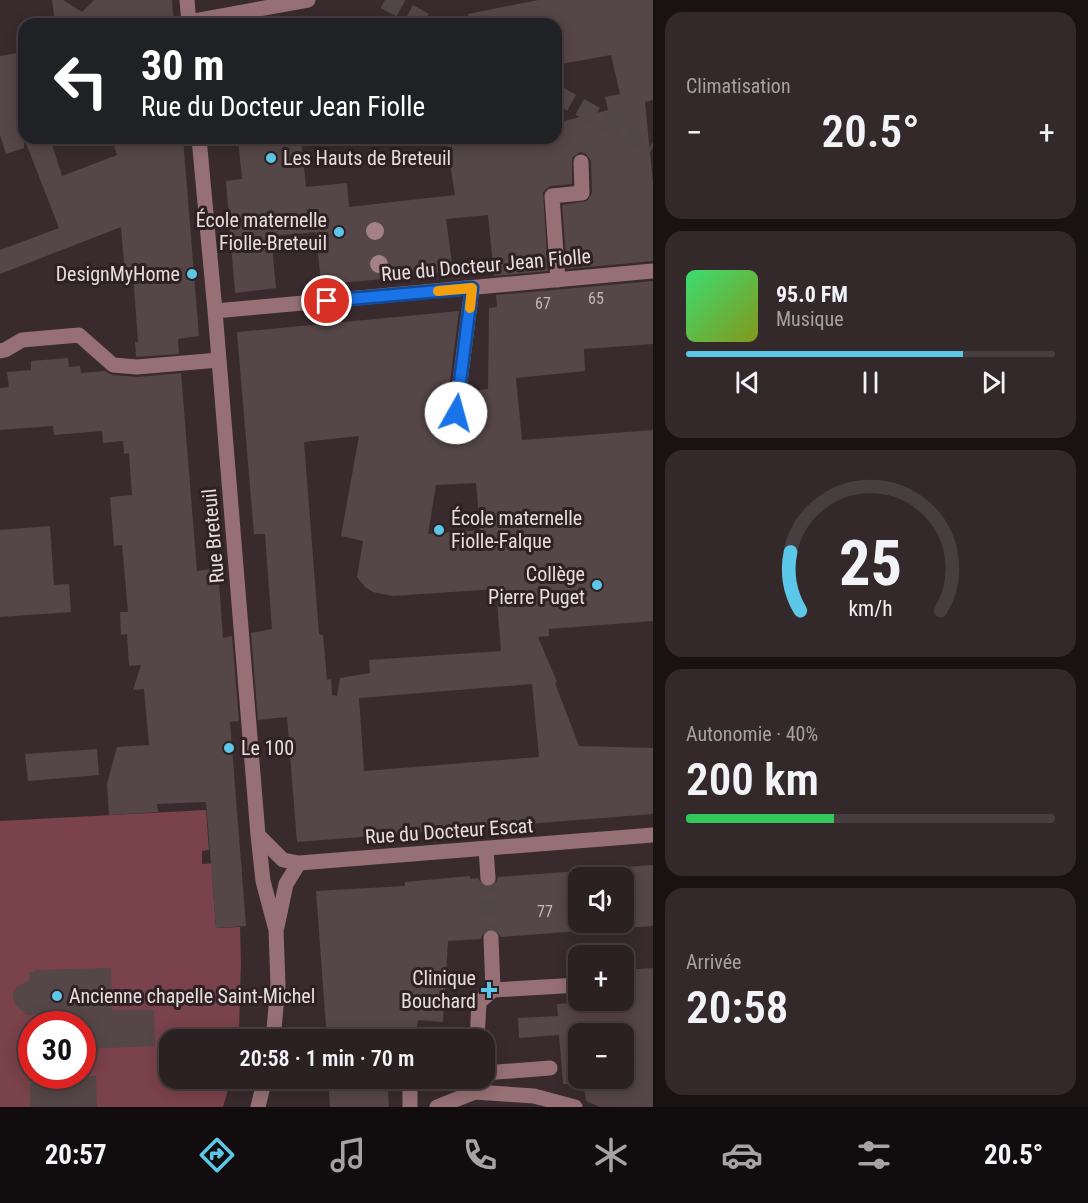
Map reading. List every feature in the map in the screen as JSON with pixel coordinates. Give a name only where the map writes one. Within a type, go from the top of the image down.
[{"type":"street","points":[[187,0],[189,18]]},
{"type":"street","points":[[215,18],[308,0]]},
{"type":"street","name":"Rue Breteuil","points":[[200,144],[258,835],[263,881],[276,930],[278,986],[274,1029]]},
{"type":"street","points":[[558,280],[552,196],[582,193],[581,162]]},
{"type":"street","name":"Rue du Docteur Jean Fiolle","points":[[215,311],[653,271]]},
{"type":"street","points":[[456,413],[472,288]]},
{"type":"street","points":[[0,351],[22,340],[79,335],[113,365],[137,367],[219,360]]},
{"type":"street","points":[[258,835],[283,860],[299,863]]},
{"type":"street","name":"Rue du Docteur Escat","points":[[299,863],[653,835]]},
{"type":"street","points":[[486,849],[488,878]]},
{"type":"street","name":"Rue Breteuil","points":[[276,930],[286,884],[299,863]]},
{"type":"street","points":[[491,938],[494,990]]},
{"type":"street","points":[[478,1029],[479,1002],[494,990],[568,986]]},
{"type":"street","points":[[495,1071],[550,1068]]},
{"type":"street","points":[[258,1107],[262,1089]]},
{"type":"street","points":[[410,1089],[410,1107]]},
{"type":"street","points":[[437,1107],[468,1089]]},
{"type":"street","points":[[490,1089],[534,1101],[575,1107]]},
{"type":"shaded area","points":[[206,810],[209,850],[202,851],[202,864],[241,862],[242,873],[212,876],[216,928],[240,927],[239,1029],[159,1029],[159,1089],[228,1089],[223,1107],[0,1107],[0,821]]},
{"type":"building","points":[[52,0],[63,0],[82,12],[94,0],[172,0],[174,18],[54,18]]},
{"type":"building","points":[[538,0],[653,0],[653,100],[645,102],[653,183],[653,261],[567,269],[562,205],[587,201],[592,193],[591,161],[586,154],[580,152],[572,158],[572,184],[550,186],[543,192],[548,271],[494,276],[488,215],[446,219],[453,271],[363,281],[321,284],[316,232],[271,236],[276,288],[235,293],[226,181],[242,179],[239,144],[302,144],[306,187],[347,183],[349,207],[455,195],[447,144],[562,144],[562,122],[608,110],[605,97],[620,94],[611,55],[562,64],[562,18],[468,18],[468,14]]},
{"type":"building","points":[[18,53],[18,144],[24,144],[24,148],[6,154],[0,135],[0,56]]},
{"type":"building","points":[[26,144],[52,144],[62,176],[117,155],[113,144],[183,144],[199,336],[178,339],[179,354],[136,357],[135,342],[138,342],[133,274],[125,274],[121,227],[0,274],[0,250],[59,228]]},
{"type":"building","points":[[653,281],[653,344],[584,349],[585,371],[516,378],[522,440],[653,430],[653,621],[549,629],[549,636],[538,637],[557,682],[555,683],[579,746],[653,748],[653,814],[297,842],[287,717],[258,720],[251,633],[272,629],[265,534],[254,534],[237,332],[459,311],[446,412],[450,420],[455,423],[466,415],[469,386],[470,391],[488,389],[489,308],[497,307],[496,295]],"holes":[[[359,436],[341,536],[363,541],[357,577],[365,587],[373,592],[393,596],[496,589],[501,651],[369,660],[370,673],[340,678],[337,696],[332,695],[331,679],[327,680],[323,635],[319,634],[304,442]],[[476,483],[480,530],[428,534],[436,485]],[[532,684],[539,757],[364,771],[359,698]]]},
{"type":"building","points":[[68,358],[69,367],[80,366],[81,373],[105,371],[112,375],[138,377],[181,373],[197,571],[218,568],[223,638],[232,636],[239,721],[230,722],[246,926],[216,928],[206,802],[157,804],[158,812],[109,815],[107,784],[117,747],[149,745],[144,689],[133,690],[141,665],[129,666],[127,634],[121,635],[120,612],[128,612],[122,545],[114,546],[110,497],[132,495],[129,453],[124,454],[123,441],[103,443],[102,431],[54,435],[53,426],[0,430],[0,388],[9,387],[7,372],[31,370],[31,361]]},
{"type":"building","points":[[50,526],[54,585],[69,584],[71,612],[0,617],[0,530]]},
{"type":"building","points":[[97,749],[99,775],[28,781],[25,754]]},
{"type":"building","points":[[653,865],[653,926],[634,927],[634,867],[624,867]]},
{"type":"building","points":[[568,872],[568,932],[501,937],[496,930],[490,928],[483,933],[481,939],[448,941],[443,1022],[418,1020],[417,1029],[326,1029],[316,891],[405,886],[405,882],[470,876],[470,879],[478,878],[483,886],[489,888],[496,883],[498,877]]},
{"type":"building","points":[[111,968],[112,1010],[154,1010],[155,1046],[96,1048],[96,1011],[23,1011],[16,1005],[13,993],[17,987],[29,980],[29,972],[35,972],[35,970]]},
{"type":"building","points":[[653,968],[653,1107],[600,1107],[586,1101],[584,1089],[634,1089],[634,1023],[568,1023],[568,1084],[563,1084],[559,1035],[519,1038],[518,1018],[558,1016],[557,1004],[568,1003],[568,1011],[634,1011],[634,969]]},
{"type":"building","points":[[96,1076],[97,1107],[30,1107],[30,1089],[96,1089]]},
{"type":"building","points":[[329,1089],[385,1089],[388,1091],[389,1107],[330,1107]]},
{"type":"tunnel","points":[[385,0],[418,18]]},
{"type":"tunnel","points":[[562,97],[653,147]]},
{"type":"tunnel","points":[[488,878],[491,938]]},
{"type":"slow traffic","points":[[438,291],[472,288],[470,308]]},
{"type":"place","name":"Les Hauts de Breteuil","points":[[271,158]]},
{"type":"place","name":"École maternelle Fiolle-Breteuil","points":[[339,232]]},
{"type":"place","name":"DesignMyHome","points":[[192,274]]},
{"type":"place","name":"École maternelle Fiolle-Falque","points":[[439,530]]},
{"type":"place","name":"Collège Pierre Puget","points":[[597,585]]},
{"type":"place","name":"Le 100","points":[[229,748]]},
{"type":"place","name":"Clinique Bouchard","points":[[489,990]]},
{"type":"place","name":"Ancienne chapelle Saint-Michel","points":[[57,996]]},
{"type":"route","points":[[327,301],[472,288],[456,413]]}]
